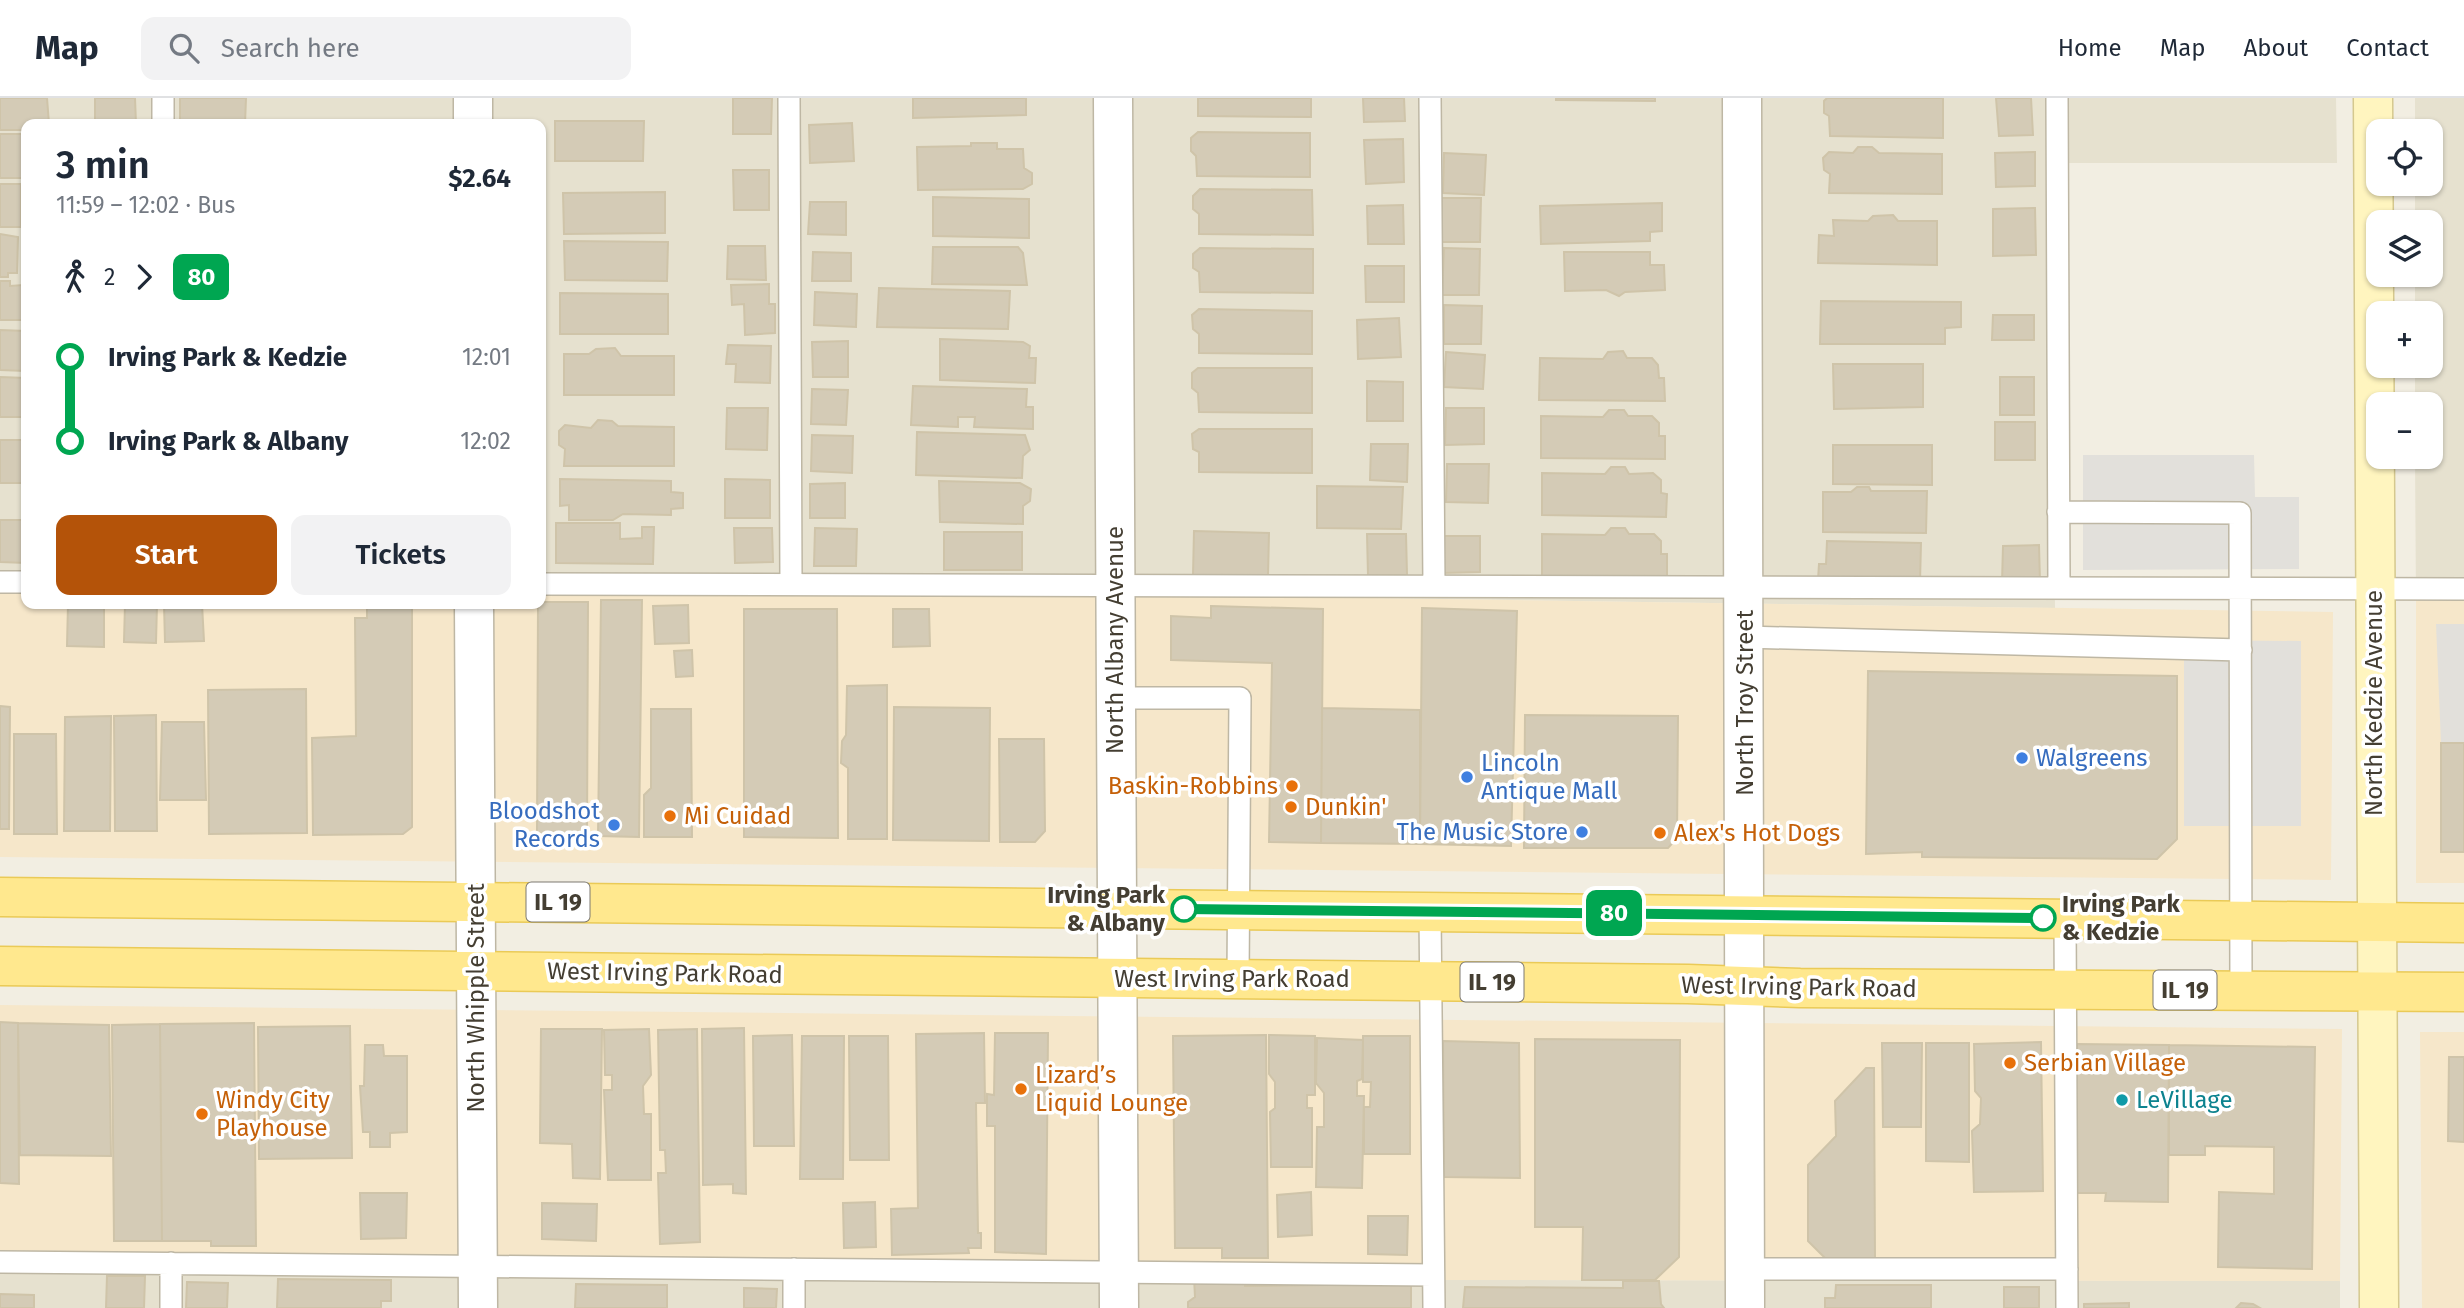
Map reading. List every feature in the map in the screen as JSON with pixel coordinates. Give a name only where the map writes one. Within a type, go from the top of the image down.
[{"type":"main road","name":"North Kedzie Avenue","points":[[2373,98],[2373,589],[2379,1308]]},
{"type":"main road","name":"IL 19","points":[[0,897],[2464,923]]},
{"type":"main road","name":"West Irving Park Road","points":[[0,966],[2066,990],[2464,992]]},
{"type":"street","points":[[473,98],[473,119]]},
{"type":"street","name":"North Albany Avenue","points":[[1113,98],[1119,1308]]},
{"type":"street","name":"North Troy Street","points":[[1742,98],[1745,1308]]},
{"type":"street","name":"North Whipple Street","points":[[474,609],[478,1308]]},
{"type":"lane","points":[[163,98],[163,119]]},
{"type":"lane","points":[[789,98],[792,584]]},
{"type":"lane","points":[[1430,98],[1434,586]]},
{"type":"lane","points":[[2057,98],[2059,588]]},
{"type":"lane","points":[[2058,512],[2240,513],[2241,990]]},
{"type":"lane","points":[[0,582],[21,582]]},
{"type":"lane","points":[[546,584],[2464,589]]},
{"type":"lane","points":[[1745,637],[2241,650]]},
{"type":"lane","points":[[1115,698],[1240,698],[1238,979]]},
{"type":"lane","points":[[1430,913],[1434,1308]]},
{"type":"lane","points":[[2065,919],[2067,1308]]},
{"type":"lane","points":[[0,1262],[1118,1270],[1433,1275]]},
{"type":"lane","points":[[171,1263],[171,1308]]},
{"type":"lane","points":[[794,1269],[794,1308]]},
{"type":"lane","points":[[1745,1269],[2067,1269]]},
{"type":"shaded area","points":[[0,98],[2336,98],[2337,163],[2050,163],[2055,608],[1100,594],[546,591],[546,119],[21,119],[21,588],[0,588]]},
{"type":"shaded area","points":[[2415,98],[2464,98],[2464,601],[2416,601],[2415,469],[2443,469],[2443,392],[2415,392],[2415,378],[2443,378],[2443,301],[2415,301],[2415,287],[2443,287],[2443,210],[2415,210],[2415,196],[2443,196],[2443,119],[2415,119]]},
{"type":"shaded area","points":[[2083,455],[2254,455],[2255,497],[2299,497],[2299,569],[2083,570]]},
{"type":"shaded area","points":[[0,588],[21,588],[21,609],[546,609],[546,591],[1100,594],[2333,612],[2331,880],[0,857]]},
{"type":"shaded area","points":[[2416,601],[2464,601],[2464,883],[2416,883]]},
{"type":"shaded area","points":[[2436,624],[2464,624],[2464,743],[2441,743]]},
{"type":"shaded area","points":[[2184,640],[2301,641],[2301,826],[2184,826]]},
{"type":"shaded area","points":[[0,1005],[2342,1029],[2340,1281],[1443,1280],[0,1256]]},
{"type":"shaded area","points":[[2420,1032],[2464,1032],[2464,1308],[2422,1308]]},
{"type":"shaded area","points":[[0,1256],[1443,1280],[2340,1281],[2340,1308],[0,1308]]},
{"type":"building","points":[[0,98],[47,98],[49,119],[21,119],[21,130],[0,130]]},
{"type":"building","points":[[95,98],[135,98],[136,119],[95,119]]},
{"type":"building","points":[[180,98],[246,98],[245,119],[180,119]]},
{"type":"building","points":[[733,98],[772,98],[771,134],[733,134]]},
{"type":"building","points":[[913,98],[1026,98],[1026,115],[913,118]]},
{"type":"building","points":[[1198,98],[1311,98],[1311,117],[1198,116]]},
{"type":"building","points":[[1363,98],[1404,98],[1405,121],[1364,122]]},
{"type":"building","points":[[1655,98],[1655,101],[1556,100]]},
{"type":"building","points":[[1827,98],[1943,98],[1943,138],[1830,136],[1829,116],[1824,113],[1824,101]]},
{"type":"building","points":[[1996,98],[2031,98],[2033,135],[1999,136]]},
{"type":"building","points":[[555,121],[644,121],[643,161],[555,161]]},
{"type":"building","points":[[852,123],[854,161],[810,163],[809,125]]},
{"type":"building","points":[[1198,132],[1310,133],[1310,177],[1197,176],[1196,156],[1191,151],[1191,138]]},
{"type":"building","points":[[0,134],[21,134],[21,178],[0,178]]},
{"type":"building","points":[[1403,139],[1404,182],[1366,184],[1364,140]]},
{"type":"building","points":[[971,143],[997,143],[997,149],[1023,149],[1024,168],[1032,173],[1032,184],[1023,189],[918,190],[917,147],[971,146]]},
{"type":"building","points":[[1858,147],[1872,147],[1879,153],[1942,154],[1942,194],[1829,193],[1830,174],[1824,170],[1823,158],[1829,152],[1853,153]]},
{"type":"building","points":[[2035,152],[2035,186],[1996,187],[1995,153]]},
{"type":"building","points":[[1444,153],[1486,155],[1484,195],[1443,193]]},
{"type":"building","points":[[733,170],[769,170],[769,210],[734,210]]},
{"type":"building","points":[[0,184],[21,184],[21,227],[0,227]]},
{"type":"building","points":[[1200,189],[1312,190],[1313,235],[1199,234],[1199,214],[1193,209],[1193,196]]},
{"type":"building","points":[[665,192],[665,233],[564,234],[563,193]]},
{"type":"building","points":[[933,197],[1029,199],[1029,238],[933,236]]},
{"type":"building","points":[[1442,198],[1481,198],[1480,242],[1442,242]]},
{"type":"building","points":[[810,202],[846,202],[846,235],[808,234]]},
{"type":"building","points":[[1662,203],[1662,231],[1650,232],[1650,241],[1541,244],[1540,206]]},
{"type":"building","points":[[1403,205],[1404,244],[1368,244],[1367,206]]},
{"type":"building","points":[[2035,208],[2036,255],[1993,256],[1993,209]]},
{"type":"building","points":[[1893,215],[1898,221],[1937,221],[1937,265],[1818,263],[1819,235],[1834,236],[1833,220],[1868,221],[1873,216]]},
{"type":"building","points":[[0,234],[18,237],[17,273],[8,273],[8,277],[0,277]]},
{"type":"building","points":[[564,241],[668,242],[667,281],[565,280]]},
{"type":"building","points":[[728,246],[765,246],[766,280],[727,279]]},
{"type":"building","points":[[933,247],[1018,247],[1023,253],[1027,285],[932,284]]},
{"type":"building","points":[[1200,248],[1313,249],[1313,293],[1200,292],[1199,272],[1193,268],[1193,254]]},
{"type":"building","points":[[1444,248],[1480,249],[1479,295],[1442,295]]},
{"type":"building","points":[[813,252],[851,253],[851,281],[812,281]]},
{"type":"building","points":[[1564,252],[1650,252],[1650,265],[1664,265],[1665,290],[1625,292],[1619,296],[1606,290],[1565,291]]},
{"type":"building","points":[[1365,266],[1404,266],[1404,302],[1366,302]]},
{"type":"building","points":[[0,281],[10,281],[10,286],[21,285],[21,320],[0,320]]},
{"type":"building","points":[[769,284],[769,304],[775,304],[775,333],[745,335],[744,304],[732,305],[731,285]]},
{"type":"building","points":[[879,288],[1010,291],[1008,329],[877,327]]},
{"type":"building","points":[[815,292],[857,294],[856,327],[814,325]]},
{"type":"building","points":[[560,293],[668,294],[668,334],[560,334]]},
{"type":"building","points":[[1821,301],[1961,302],[1961,327],[1945,328],[1945,344],[1820,344]]},
{"type":"building","points":[[1444,305],[1482,306],[1481,344],[1444,344]]},
{"type":"building","points":[[1199,309],[1312,311],[1312,354],[1199,353],[1199,334],[1193,329],[1192,315]]},
{"type":"building","points":[[1993,315],[2034,315],[2034,340],[1992,340]]},
{"type":"building","points":[[1399,318],[1401,357],[1358,359],[1357,320]]},
{"type":"building","points":[[0,330],[21,331],[21,371],[0,370]]},
{"type":"building","points":[[940,339],[1023,342],[1030,346],[1029,358],[1036,358],[1035,383],[940,380]]},
{"type":"building","points":[[848,341],[848,377],[813,377],[812,342]]},
{"type":"building","points":[[728,345],[771,346],[770,383],[735,382],[736,364],[726,364]]},
{"type":"building","points":[[615,348],[621,356],[674,356],[674,395],[564,395],[564,354],[589,354],[596,349]]},
{"type":"building","points":[[1623,351],[1627,358],[1652,358],[1658,365],[1659,378],[1664,378],[1665,401],[1539,400],[1540,358],[1603,359],[1608,352]]},
{"type":"building","points":[[1446,352],[1485,355],[1483,389],[1444,387]]},
{"type":"building","points":[[1833,364],[1923,364],[1923,407],[1834,409]]},
{"type":"building","points":[[1198,368],[1312,368],[1312,413],[1199,412],[1198,393],[1192,388],[1192,373]]},
{"type":"building","points":[[0,377],[21,378],[21,417],[0,417]]},
{"type":"building","points":[[2000,377],[2034,377],[2034,415],[2000,415]]},
{"type":"building","points":[[1367,381],[1403,382],[1403,421],[1367,421]]},
{"type":"building","points":[[913,386],[1027,389],[1026,407],[1033,407],[1033,429],[974,427],[975,417],[958,417],[958,427],[911,425]]},
{"type":"building","points":[[812,389],[848,390],[846,425],[811,424]]},
{"type":"building","points":[[727,408],[768,408],[767,450],[726,449]]},
{"type":"building","points":[[1446,408],[1484,408],[1484,444],[1445,445]]},
{"type":"building","points":[[1609,410],[1624,410],[1628,416],[1652,416],[1659,423],[1659,436],[1665,436],[1665,459],[1541,458],[1541,416],[1603,417]]},
{"type":"building","points":[[598,420],[612,421],[618,426],[674,427],[674,466],[564,466],[565,449],[559,445],[559,431],[565,425],[591,428]]},
{"type":"building","points":[[1995,422],[2035,422],[2035,460],[1995,460]]},
{"type":"building","points":[[1199,429],[1312,429],[1312,473],[1199,472],[1199,452],[1193,449],[1192,434]]},
{"type":"building","points":[[917,432],[1025,435],[1030,450],[1023,456],[1022,478],[916,475]]},
{"type":"building","points":[[812,435],[853,436],[852,473],[811,471]]},
{"type":"building","points":[[0,440],[21,440],[21,483],[0,483]]},
{"type":"building","points":[[1371,444],[1408,444],[1407,482],[1370,480]]},
{"type":"building","points":[[1833,445],[1932,445],[1932,485],[1833,484]]},
{"type":"building","points":[[1447,464],[1489,464],[1488,503],[1446,502]]},
{"type":"building","points":[[1611,467],[1625,467],[1629,474],[1653,473],[1661,480],[1661,493],[1667,494],[1666,517],[1542,515],[1542,473],[1605,474]]},
{"type":"building","points":[[560,479],[671,481],[671,492],[683,493],[683,508],[671,509],[671,515],[623,514],[613,520],[569,520],[569,505],[560,506]]},
{"type":"building","points":[[725,479],[770,480],[770,518],[725,518]]},
{"type":"building","points":[[939,481],[1020,483],[1031,489],[1030,501],[1023,506],[1023,524],[940,522]]},
{"type":"building","points":[[845,483],[845,518],[810,518],[810,484]]},
{"type":"building","points":[[1317,486],[1403,487],[1401,529],[1317,528]]},
{"type":"building","points":[[1857,487],[1869,487],[1871,491],[1927,491],[1926,533],[1823,532],[1823,492],[1851,492]]},
{"type":"building","points":[[0,520],[21,520],[21,563],[0,562]]},
{"type":"building","points":[[556,523],[620,523],[620,539],[642,538],[642,527],[654,527],[653,564],[556,563]]},
{"type":"building","points":[[734,528],[772,528],[773,562],[735,563]]},
{"type":"building","points":[[815,528],[857,529],[856,566],[814,566]]},
{"type":"building","points":[[1611,528],[1625,528],[1629,534],[1654,534],[1661,541],[1661,554],[1667,554],[1667,577],[1542,576],[1542,534],[1605,535]]},
{"type":"building","points":[[1194,531],[1269,533],[1268,576],[1193,575]]},
{"type":"building","points":[[944,532],[1022,532],[1022,570],[944,570]]},
{"type":"building","points":[[1367,534],[1406,534],[1407,575],[1368,575]]},
{"type":"building","points":[[1441,536],[1480,536],[1480,572],[1442,573]]},
{"type":"building","points":[[1827,541],[1921,543],[1920,582],[1818,580],[1819,564],[1826,564]]},
{"type":"building","points":[[2039,545],[2040,583],[2002,583],[2003,546]]},
{"type":"building","points":[[601,600],[642,600],[639,837],[598,836]]},
{"type":"building","points":[[546,602],[588,602],[587,838],[547,837],[537,832],[538,609],[546,609]]},
{"type":"building","points":[[688,605],[689,643],[655,644],[653,606]]},
{"type":"building","points":[[1211,606],[1323,609],[1321,843],[1269,842],[1272,663],[1171,660],[1171,616],[1211,618]]},
{"type":"building","name":"Lincoln Antique Mall","points":[[1422,608],[1517,611],[1511,846],[1420,844]]},
{"type":"building","points":[[68,609],[104,609],[104,647],[67,646]]},
{"type":"building","points":[[125,609],[157,609],[156,643],[124,642]]},
{"type":"building","points":[[164,609],[202,609],[204,641],[165,642]]},
{"type":"building","points":[[367,609],[412,609],[412,827],[403,834],[313,835],[312,738],[356,736],[355,618],[367,618]]},
{"type":"building","points":[[744,609],[837,609],[838,838],[744,837]]},
{"type":"building","points":[[893,609],[929,609],[930,646],[893,647]]},
{"type":"building","points":[[692,650],[693,676],[676,677],[674,651]]},
{"type":"building","name":"Walgreens","points":[[1868,671],[2177,676],[2177,839],[2157,859],[1922,857],[1922,852],[1866,854]]},
{"type":"building","points":[[887,685],[887,839],[848,839],[848,768],[841,763],[842,741],[846,735],[847,686]]},
{"type":"building","points":[[306,689],[307,833],[209,834],[208,690]]},
{"type":"building","points":[[0,706],[10,707],[9,829],[0,829]]},
{"type":"building","points":[[894,707],[990,708],[989,841],[893,840]]},
{"type":"building","points":[[1322,708],[1420,710],[1420,844],[1321,843]]},
{"type":"building","points":[[651,709],[691,709],[692,837],[644,837],[644,795],[651,788]]},
{"type":"building","points":[[156,715],[157,831],[115,831],[114,716]]},
{"type":"building","points":[[1525,715],[1678,716],[1677,838],[1668,848],[1524,848]]},
{"type":"building","points":[[111,716],[110,831],[64,831],[65,717]]},
{"type":"building","points":[[162,722],[204,722],[206,800],[160,800]]},
{"type":"building","points":[[14,734],[56,734],[57,834],[14,834]]},
{"type":"building","points":[[999,739],[1044,739],[1045,831],[1035,842],[1000,842]]},
{"type":"building","points":[[2441,743],[2464,743],[2464,852],[2441,852]]},
{"type":"building","points":[[0,1022],[18,1023],[19,1184],[0,1183]]},
{"type":"building","points":[[18,1023],[109,1025],[111,1156],[20,1155]]},
{"type":"building","points":[[254,1023],[256,1246],[211,1246],[211,1241],[162,1241],[160,1024]]},
{"type":"building","points":[[160,1024],[162,1241],[114,1241],[112,1025]]},
{"type":"building","points":[[350,1026],[352,1158],[259,1159],[258,1027]]},
{"type":"building","points":[[744,1028],[746,1194],[733,1193],[733,1184],[703,1185],[702,1029]]},
{"type":"building","points":[[541,1029],[602,1029],[600,1179],[573,1178],[572,1144],[540,1143]]},
{"type":"building","points":[[649,1029],[651,1075],[643,1086],[644,1114],[651,1114],[651,1180],[608,1180],[604,1090],[612,1090],[612,1075],[605,1075],[604,1030]]},
{"type":"building","points":[[697,1029],[700,1242],[660,1244],[658,1173],[666,1173],[665,1150],[660,1150],[658,1030]]},
{"type":"building","points":[[984,1033],[985,1103],[976,1103],[978,1233],[981,1233],[981,1248],[968,1248],[969,1253],[892,1255],[891,1209],[918,1208],[916,1034]]},
{"type":"building","points":[[995,1033],[1048,1033],[1046,1254],[995,1252],[995,1126],[987,1126],[987,1094],[994,1095]]},
{"type":"building","points":[[792,1035],[794,1146],[754,1146],[753,1036]]},
{"type":"building","points":[[1266,1035],[1268,1258],[1222,1258],[1222,1248],[1175,1248],[1173,1036]]},
{"type":"building","points":[[1269,1035],[1315,1036],[1315,1095],[1307,1095],[1307,1108],[1312,1108],[1312,1167],[1271,1167],[1270,1112],[1275,1108],[1275,1082],[1269,1074]]},
{"type":"building","points":[[802,1036],[844,1036],[843,1179],[800,1179]]},
{"type":"building","points":[[849,1036],[888,1036],[889,1160],[850,1160]]},
{"type":"building","points":[[1363,1036],[1410,1036],[1410,1154],[1364,1154],[1364,1107],[1370,1107],[1371,1082],[1363,1082]]},
{"type":"building","points":[[1317,1038],[1363,1040],[1362,1079],[1357,1081],[1357,1096],[1364,1096],[1362,1188],[1316,1187],[1317,1127],[1324,1127],[1324,1093],[1316,1083]]},
{"type":"building","points":[[1535,1039],[1680,1040],[1679,1257],[1655,1280],[1582,1280],[1583,1227],[1535,1227]]},
{"type":"building","points":[[1443,1041],[1519,1043],[1520,1178],[1444,1177]]},
{"type":"building","points":[[2041,1042],[2043,1191],[1974,1192],[1972,1131],[1980,1124],[1981,1098],[1975,1091],[1974,1044]]},
{"type":"building","points":[[1882,1043],[1922,1043],[1921,1127],[1883,1127]]},
{"type":"building","points":[[1926,1043],[1969,1043],[1969,1162],[1926,1161]]},
{"type":"building","name":"LeVillage","points":[[2077,1044],[2169,1045],[2168,1202],[2105,1201],[2106,1193],[2075,1193]]},
{"type":"building","points":[[365,1045],[383,1045],[384,1056],[407,1056],[407,1132],[390,1133],[390,1147],[370,1147],[370,1132],[363,1132],[360,1086],[364,1086]]},
{"type":"building","points":[[2169,1045],[2315,1047],[2312,1269],[2218,1267],[2219,1192],[2274,1194],[2274,1147],[2205,1146],[2205,1155],[2169,1155]]},
{"type":"building","points":[[2449,1057],[2464,1057],[2464,1142],[2448,1141]]},
{"type":"building","points":[[1866,1068],[1874,1068],[1875,1259],[1827,1260],[1808,1241],[1808,1165],[1836,1136],[1835,1101]]},
{"type":"building","points":[[1311,1192],[1312,1235],[1278,1237],[1277,1195]]},
{"type":"building","points":[[360,1193],[407,1193],[406,1238],[361,1239]]},
{"type":"building","points":[[875,1202],[876,1247],[844,1248],[843,1203]]},
{"type":"building","points":[[542,1203],[597,1204],[596,1241],[542,1239]]},
{"type":"building","points":[[1368,1216],[1408,1216],[1407,1255],[1368,1254]]},
{"type":"building","points":[[107,1276],[145,1276],[144,1308],[106,1308]]},
{"type":"building","points":[[1194,1277],[1245,1277],[1245,1286],[1411,1284],[1411,1308],[1188,1308],[1188,1302],[1195,1297]]},
{"type":"building","points":[[278,1279],[391,1280],[391,1301],[381,1301],[381,1308],[277,1308]]},
{"type":"building","points":[[1623,1281],[1659,1281],[1661,1304],[1664,1308],[1463,1308],[1465,1287],[1623,1288]]},
{"type":"building","points":[[187,1282],[228,1283],[227,1308],[186,1308]]},
{"type":"building","points":[[576,1284],[667,1285],[667,1308],[575,1308]]},
{"type":"building","points":[[1836,1285],[1931,1285],[1931,1308],[1825,1308],[1825,1298],[1835,1298]]},
{"type":"building","points":[[2004,1287],[2039,1287],[2039,1308],[2004,1308]]},
{"type":"building","points":[[744,1288],[777,1289],[776,1308],[744,1308]]},
{"type":"building","points":[[0,1294],[34,1295],[34,1308],[0,1308]]},
{"type":"building","points":[[2129,1303],[2129,1308],[2084,1308],[2084,1304]]},
{"type":"building","points":[[2241,1303],[2253,1304],[2260,1308],[2236,1308]]},
{"type":"bus line","name":"80","points":[[1184,909],[2043,918]]},
{"type":"place","name":"Walgreens","points":[[2022,758]]},
{"type":"place","name":"Lincoln Antique Mall","points":[[1467,777]]},
{"type":"place","name":"Baskin-Robbins","points":[[1292,786]]},
{"type":"place","name":"Dunkin'","points":[[1291,807]]},
{"type":"place","name":"Mi Cuidad","points":[[670,816]]},
{"type":"place","name":"Bloodshot Records","points":[[614,825]]},
{"type":"place","name":"The Music Store","points":[[1582,832]]},
{"type":"place","name":"Alex's Hot Dogs","points":[[1660,833]]},
{"type":"place","name":"Irving Park & Albany","points":[[1184,909]]},
{"type":"place","name":"Irving Park & Kedzie","points":[[2043,918]]},
{"type":"place","name":"Serbian Village","points":[[2010,1063]]},
{"type":"place","name":"Lizard’s Liquid Lounge","points":[[1021,1089]]},
{"type":"place","name":"LeVillage","points":[[2122,1100]]},
{"type":"place","name":"Windy City Playhouse","points":[[202,1114]]}]
